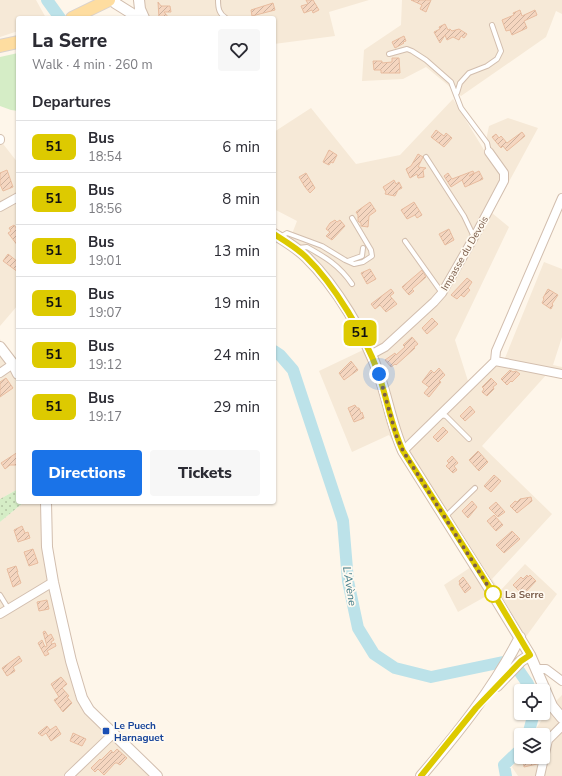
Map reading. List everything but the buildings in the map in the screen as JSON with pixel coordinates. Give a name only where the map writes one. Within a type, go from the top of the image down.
[{"type":"main road","points":[[76,16],[109,0]]},
{"type":"main road","points":[[0,46],[16,42]]},
{"type":"street","points":[[114,0],[115,3],[136,16]]},
{"type":"street","points":[[139,0],[140,9],[143,16]]},
{"type":"street","name":"Impasse du Devois","points":[[372,354],[385,347],[442,293],[504,181],[504,173],[490,152]]},
{"type":"street","points":[[0,207],[16,198]]},
{"type":"street","points":[[403,451],[495,361],[496,351],[562,198]]},
{"type":"street","points":[[276,236],[306,257],[327,282],[344,306],[372,354],[382,383],[396,435],[403,451],[520,637],[537,670],[552,706],[562,718]]},
{"type":"street","points":[[0,347],[16,370]]},
{"type":"street","points":[[495,361],[562,374]]},
{"type":"street","points":[[0,373],[13,364]]},
{"type":"street","points":[[46,504],[47,547],[53,582],[71,662],[82,698],[89,710],[157,776]]},
{"type":"street","points":[[0,614],[53,582]]},
{"type":"street","points":[[504,674],[512,652],[520,637]]},
{"type":"street","points":[[421,776],[504,674],[530,655]]},
{"type":"street","points":[[537,670],[546,669],[562,681]]},
{"type":"street","points":[[540,776],[548,740],[562,726]]},
{"type":"street","points":[[69,776],[114,733]]},
{"type":"lane","points":[[218,0],[218,10],[222,16]]},
{"type":"lane","points":[[456,93],[460,83],[469,73],[487,66],[497,59],[501,51],[492,25]]},
{"type":"lane","points":[[389,54],[407,49],[412,51],[426,60],[451,82],[461,108],[487,143],[490,152]]},
{"type":"lane","points":[[426,157],[464,216],[474,237]]},
{"type":"lane","points":[[276,236],[287,234],[322,246],[354,264],[363,262],[372,256],[371,250],[352,218]]},
{"type":"lane","points":[[405,241],[442,293]]},
{"type":"lane","points":[[296,249],[306,247],[329,260],[344,272],[352,284]]},
{"type":"lane","points":[[348,261],[362,256],[363,248]]},
{"type":"lane","points":[[440,415],[446,416],[469,439]]},
{"type":"lane","points":[[444,517],[475,488]]},
{"type":"lane","points":[[0,595],[8,608]]},
{"type":"shaded area","points":[[0,0],[36,0],[45,16],[16,16],[16,32],[0,37]]},
{"type":"shaded area","points":[[136,0],[369,0],[329,12],[335,36],[276,44],[276,16],[147,16]]},
{"type":"shaded area","points":[[402,0],[562,0],[562,14],[556,11],[546,37],[461,96],[426,67],[403,79],[362,81],[364,50],[401,25]]},
{"type":"shaded area","points":[[453,99],[484,150],[489,126],[508,118],[538,128],[492,213],[509,227],[455,340],[468,381],[489,361],[505,358],[544,262],[562,269],[562,337],[553,365],[562,367],[562,377],[547,374],[482,446],[552,514],[492,579],[500,591],[525,564],[557,594],[525,638],[497,590],[458,612],[444,585],[471,567],[389,435],[352,452],[319,371],[363,350],[344,313],[314,271],[287,247],[297,221],[276,210],[276,131],[311,108],[356,164],[400,155]]},
{"type":"shaded area","points":[[0,140],[16,160],[16,307],[0,326]]},
{"type":"shaded area","points":[[0,339],[16,373],[16,490],[0,499]]},
{"type":"shaded area","points":[[22,504],[41,504],[47,576],[83,710],[149,776],[0,776],[0,522]]},
{"type":"shaded area","points":[[562,695],[562,776],[518,776],[512,767],[514,764],[550,764],[550,728],[536,728],[542,720],[550,720],[550,707]]},
{"type":"green space","points":[[16,53],[16,111],[0,106],[0,57]]},
{"type":"green space","points":[[16,490],[16,504],[22,504],[0,522],[0,499]]},
{"type":"waterway","name":"L'Avène","points":[[47,0],[59,16]]},
{"type":"waterway","name":"L'Avène","points":[[276,352],[293,370],[343,521],[348,581],[358,628],[374,654],[395,668],[431,677],[503,662],[517,668],[528,684]]},
{"type":"waterway","name":"L'Avène","points":[[530,728],[532,720]]},
{"type":"waterway","name":"L'Avène","points":[[506,776],[504,765],[514,756]]},
{"type":"bus line","name":"51","points":[[276,235],[306,257],[318,270],[357,327],[372,354],[382,383],[396,435],[403,451],[492,591],[530,655],[521,661],[476,708],[421,776]]},
{"type":"place","name":"La Serre","points":[[493,594]]},
{"type":"place","name":"Le Puech Harnaguet","points":[[106,731]]},
{"type":"route","points":[[379,374],[396,435],[403,451],[493,594]]}]
